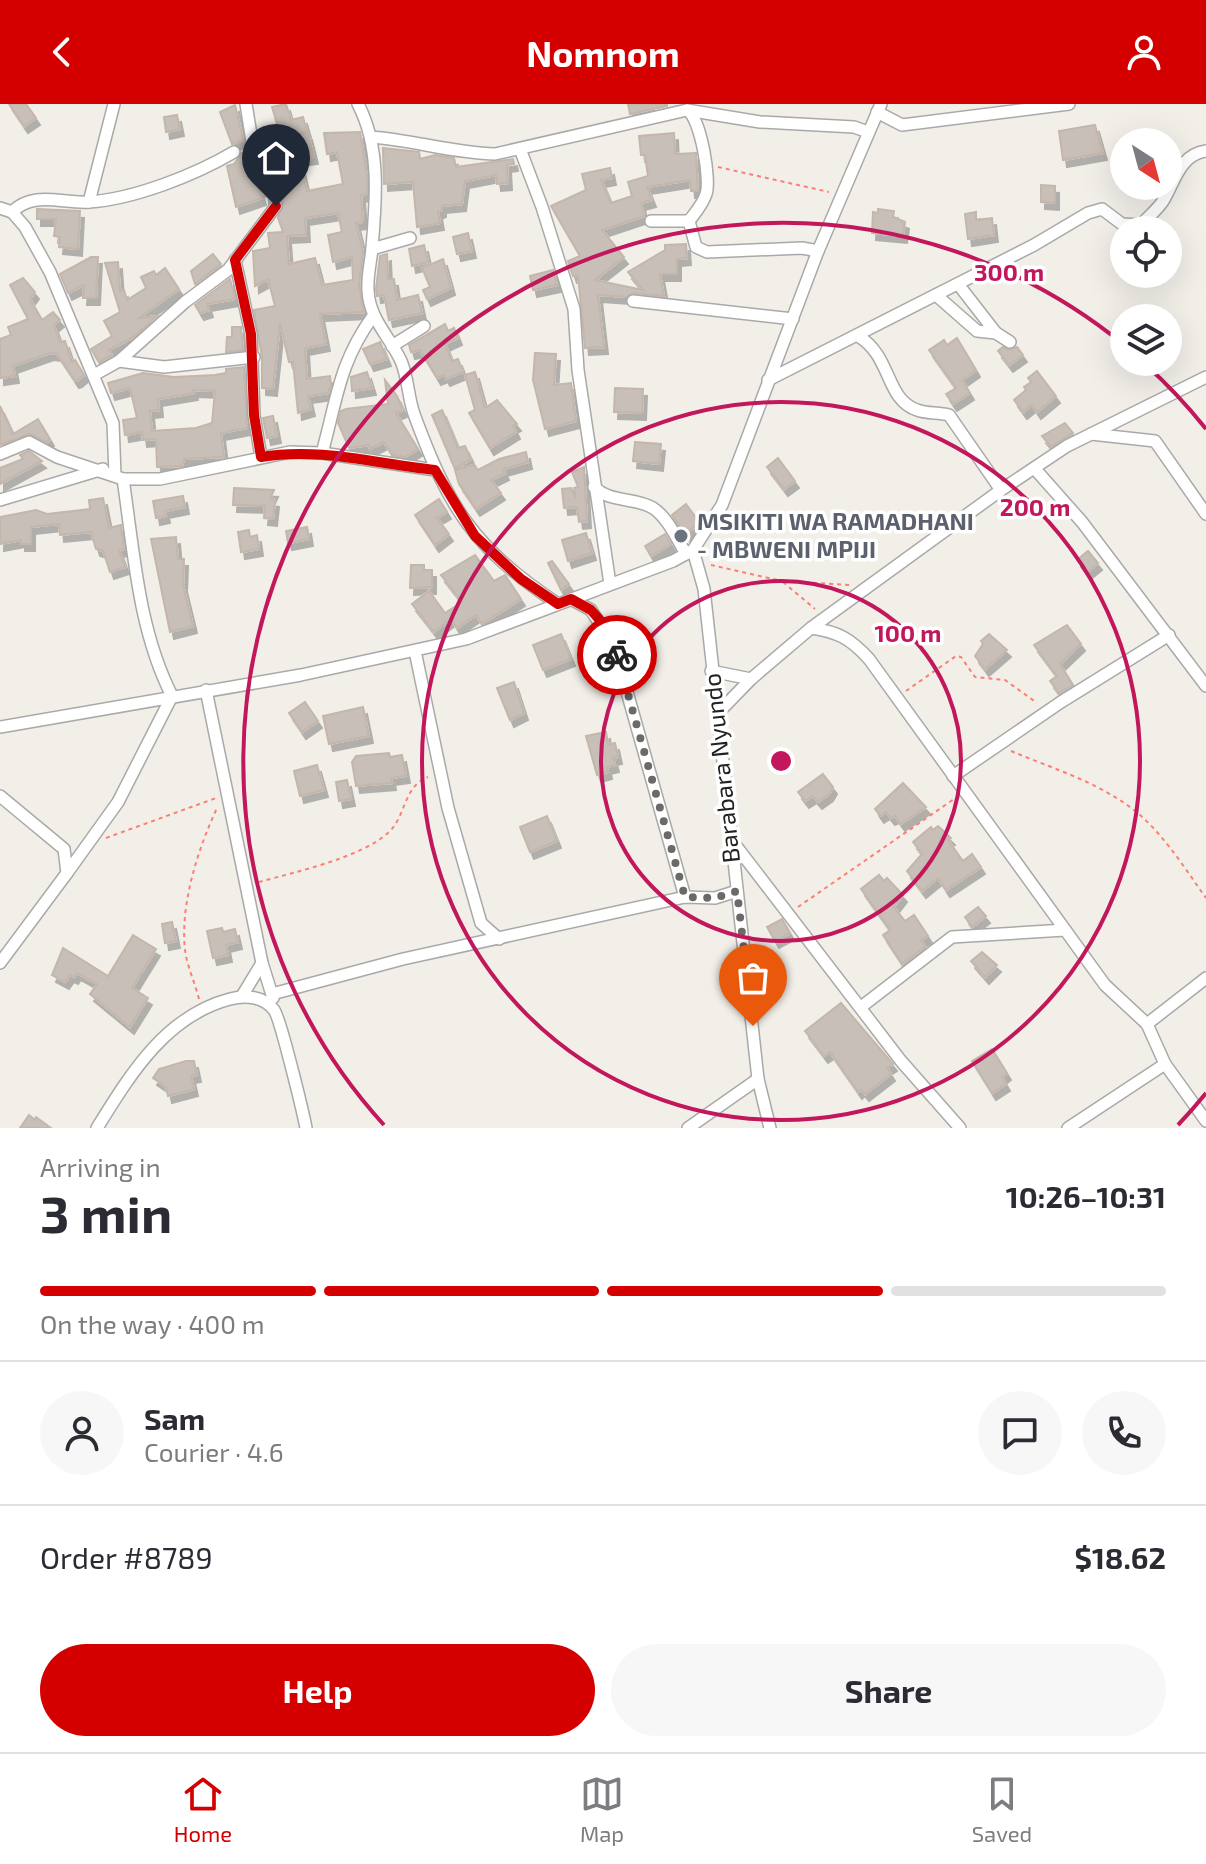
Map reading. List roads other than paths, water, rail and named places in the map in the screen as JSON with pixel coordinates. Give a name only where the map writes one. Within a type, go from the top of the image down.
[{"type":"street","points":[[89,202],[114,104]]},
{"type":"street","points":[[246,104],[253,147]]},
{"type":"street","points":[[358,104],[371,137],[376,190],[368,290],[373,316],[402,363],[407,395],[435,470],[475,536],[521,579],[558,604]]},
{"type":"street","points":[[727,117],[730,104]]},
{"type":"street","points":[[0,727],[466,639],[692,555],[722,505],[818,251],[879,108],[902,125],[1069,104]]},
{"type":"street","points":[[371,137],[399,139],[465,154],[520,149],[687,110],[727,117],[854,127],[868,132]]},
{"type":"street","points":[[687,110],[697,119],[707,193],[689,221],[696,247],[707,252],[802,248],[818,251]]},
{"type":"street","points":[[520,149],[574,309],[578,370],[610,584]]},
{"type":"street","points":[[768,380],[958,284],[1088,213],[1102,209],[1122,224],[1141,225],[1162,203],[1180,167],[1206,151]]},
{"type":"street","points":[[172,696],[141,604],[113,423],[50,272],[6,210],[33,199],[89,202],[201,171],[234,152]]},
{"type":"street","points":[[94,375],[119,361],[153,334],[185,302],[205,290],[235,260],[276,206]]},
{"type":"street","points":[[651,221],[689,221]]},
{"type":"street","points":[[372,249],[410,238]]},
{"type":"street","points":[[235,260],[254,357],[254,415],[261,457]]},
{"type":"street","points":[[958,284],[996,333],[1010,342]]},
{"type":"street","points":[[936,295],[977,331],[996,333]]},
{"type":"street","points":[[633,301],[793,319]]},
{"type":"street","points":[[322,453],[335,406],[338,381],[354,342],[373,316]]},
{"type":"street","points":[[392,346],[424,326]]},
{"type":"street","points":[[858,336],[880,353],[888,380],[901,399],[917,410],[949,415],[1001,490]]},
{"type":"street","points":[[119,361],[164,367],[254,357]]},
{"type":"street","points":[[718,713],[751,679],[811,628],[1001,490],[1091,434],[1206,377]]},
{"type":"street","points":[[1091,434],[1155,441],[1206,514]]},
{"type":"street","points":[[0,454],[29,442],[57,457],[103,469],[119,477],[160,479],[290,452],[322,453],[435,470]]},
{"type":"street","points":[[0,500],[103,469]]},
{"type":"street","points":[[1035,469],[1082,522],[1206,686]]},
{"type":"street","points":[[594,487],[602,495],[652,508],[692,555]]},
{"type":"street","name":"Barabara Nyundo","points":[[692,555],[704,589],[758,1079],[770,1128]]},
{"type":"street","points":[[571,599],[591,610],[614,646],[685,897]]},
{"type":"street","points":[[811,628],[839,633],[852,640],[1105,985],[1147,1024],[1165,1064],[1206,1121]]},
{"type":"street","points":[[953,776],[1045,713],[1169,635]]},
{"type":"street","points":[[415,651],[440,772],[481,923],[475,944]]},
{"type":"street","points":[[711,671],[751,679]]},
{"type":"street","points":[[206,690],[262,963],[306,1128]]},
{"type":"street","points":[[0,963],[118,802],[172,696]]},
{"type":"street","points":[[0,796],[64,849],[84,848]]},
{"type":"street","points":[[733,842],[901,1061],[960,1128]]},
{"type":"street","points":[[64,849],[67,873]]},
{"type":"street","points":[[272,994],[403,959],[685,897],[715,898],[737,891]]},
{"type":"street","points":[[481,923],[499,939]]},
{"type":"street","points":[[861,1007],[952,937],[1065,930]]},
{"type":"street","points":[[242,996],[262,963]]},
{"type":"street","points":[[1147,1024],[1206,978]]},
{"type":"street","points":[[97,1128],[122,1089],[171,1029],[202,1008],[242,996],[262,1001],[278,1014]]},
{"type":"street","points":[[1068,1128],[1165,1064]]},
{"type":"street","points":[[688,1128],[758,1079]]},
{"type":"place","name":"MSIKITI WA RAMADHANI - MBWENI MPIJI","points":[[681,536]]}]
